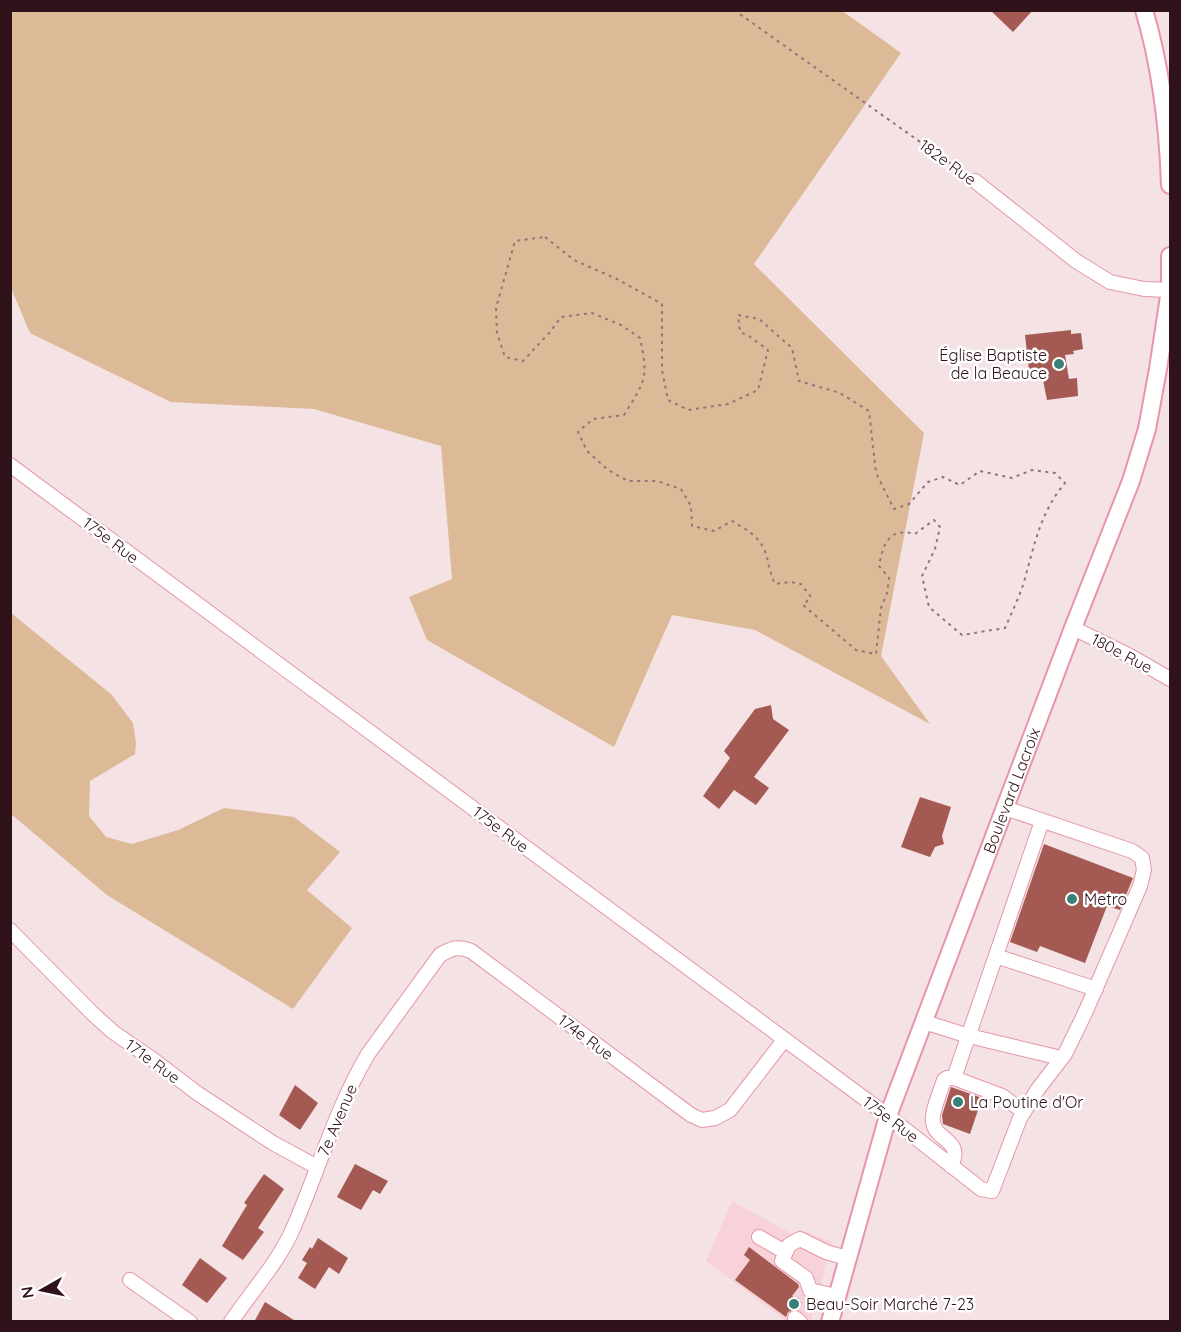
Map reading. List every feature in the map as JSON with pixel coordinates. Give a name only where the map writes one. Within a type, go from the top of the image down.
[{"type":"main road","points":[[1144,10],[1161,81],[1170,185]]},
{"type":"main road","name":"Boulevard Lacroix","points":[[830,1322],[846,1258],[888,1116],[1127,490],[1147,429],[1170,290],[1170,256]]},
{"type":"street","name":"182e Rue","points":[[975,181],[1076,261],[1110,282],[1144,289],[1170,290]]},
{"type":"street","name":"175e Rue","points":[[10,465],[888,1116],[981,1189],[992,1191],[1024,1113]]},
{"type":"street","name":"180e Rue","points":[[1073,628],[1130,656],[1170,680]]},
{"type":"street","points":[[951,1166],[955,1156],[953,1145],[936,1129],[933,1122],[944,1080],[954,1078],[1002,1096],[1024,1113],[1038,1089],[1062,1058],[1096,990],[1140,886],[1144,870],[1142,858],[1132,851],[1005,808]]},
{"type":"street","points":[[954,1078],[1042,821]]},
{"type":"street","name":"171e Rue","points":[[10,930],[113,1032],[197,1094],[273,1143],[317,1167]]},
{"type":"street","name":"7e Avenue","points":[[231,1322],[278,1257],[287,1240],[336,1119],[368,1054],[440,955],[459,946],[471,951]]},
{"type":"street","name":"174e Rue","points":[[471,951],[691,1115],[702,1120],[716,1118],[730,1110],[784,1040]]},
{"type":"street","points":[[996,956],[1096,990]]},
{"type":"street","points":[[924,1022],[969,1036],[1062,1058]]},
{"type":"street","points":[[759,1237],[785,1252]]},
{"type":"street","points":[[836,1296],[810,1290],[806,1278],[782,1261],[789,1245],[800,1239],[826,1252],[846,1258]]},
{"type":"street","points":[[130,1280],[190,1322]]},
{"type":"path","name":"182e Rue","points":[[734,10],[975,181]]},
{"type":"path","points":[[544,237],[574,260],[617,279],[662,303],[662,370],[668,400],[688,410],[728,404],[758,390],[768,350],[740,332],[738,315],[759,319],[792,348],[798,381],[840,393],[869,411],[876,473],[894,509],[909,504],[928,482],[943,477],[960,485],[980,471],[1012,478],[1032,470],[1055,473],[1065,483],[1055,495],[1039,525],[1022,588],[1005,628],[962,634],[929,606],[922,576],[935,549],[940,527],[934,520],[915,534],[897,532],[883,545],[879,566],[889,578],[887,593],[881,608],[876,654],[856,650],[803,604],[811,597],[801,584],[790,582],[775,584],[768,569],[764,549],[751,532],[732,521],[714,531],[692,526],[691,506],[681,489],[657,481],[628,481],[608,470],[587,451],[578,432],[593,419],[624,415],[643,385],[645,364],[640,338],[621,325],[592,313],[561,317],[523,361],[505,357],[497,333],[496,309],[515,241],[544,237]]},
{"type":"path","points":[[797,1320],[801,1302],[797,1300],[802,1293],[810,1290]]},
{"type":"shaded area","points":[[11,10],[841,10],[901,53],[754,264],[924,433],[881,656],[930,724],[755,630],[672,615],[614,747],[427,640],[409,597],[452,579],[441,446],[314,409],[171,402],[30,333],[11,288]]},
{"type":"shaded area","points":[[11,613],[111,694],[133,723],[135,754],[90,781],[89,816],[106,837],[132,844],[178,830],[224,808],[294,817],[340,852],[307,890],[352,928],[293,1009],[107,895],[11,814]]},
{"type":"shaded area","points":[[732,1201],[792,1234],[801,1230],[832,1242],[811,1321],[786,1321],[706,1261]]},
{"type":"building","points":[[990,10],[1033,10],[1013,32]]},
{"type":"building","name":"Église Baptiste de la Beauce","points":[[1071,330],[1071,334],[1081,333],[1083,349],[1073,351],[1074,354],[1065,355],[1069,379],[1077,378],[1078,396],[1047,400],[1041,370],[1029,371],[1025,335]]},
{"type":"building","points":[[771,705],[773,719],[789,730],[754,777],[769,788],[756,805],[734,790],[719,809],[703,796],[730,758],[724,751],[755,709]]},
{"type":"building","points":[[920,797],[951,807],[942,836],[944,844],[935,847],[930,857],[901,847]]},
{"type":"building","name":"Metro","points":[[1044,844],[1133,878],[1120,910],[1107,906],[1085,963],[1040,946],[1037,952],[1010,942]]},
{"type":"building","points":[[295,1085],[318,1103],[300,1130],[279,1115]]},
{"type":"building","points":[[951,1087],[982,1098],[970,1134],[943,1124],[942,1115]]},
{"type":"building","points":[[355,1164],[388,1181],[380,1194],[373,1190],[361,1210],[337,1197]]},
{"type":"building","points":[[264,1174],[284,1189],[258,1228],[264,1232],[243,1260],[222,1246],[247,1205],[244,1203]]},
{"type":"building","points":[[318,1238],[348,1258],[339,1274],[329,1267],[315,1289],[298,1278],[307,1263],[302,1260]]},
{"type":"building","points":[[749,1247],[798,1284],[799,1287],[792,1296],[801,1302],[796,1309],[788,1312],[786,1317],[735,1280],[750,1260],[744,1255]]},
{"type":"building","points":[[200,1258],[227,1278],[207,1303],[182,1285]]},
{"type":"building","points":[[265,1302],[297,1322],[254,1322]]},
{"type":"place","name":"Église Baptiste de la Beauce","points":[[1059,364]]},
{"type":"place","name":"Metro","points":[[1072,899]]},
{"type":"place","name":"La Poutine d'Or","points":[[958,1102]]},
{"type":"place","name":"Beau-Soir Marché 7-23","points":[[794,1304]]}]
